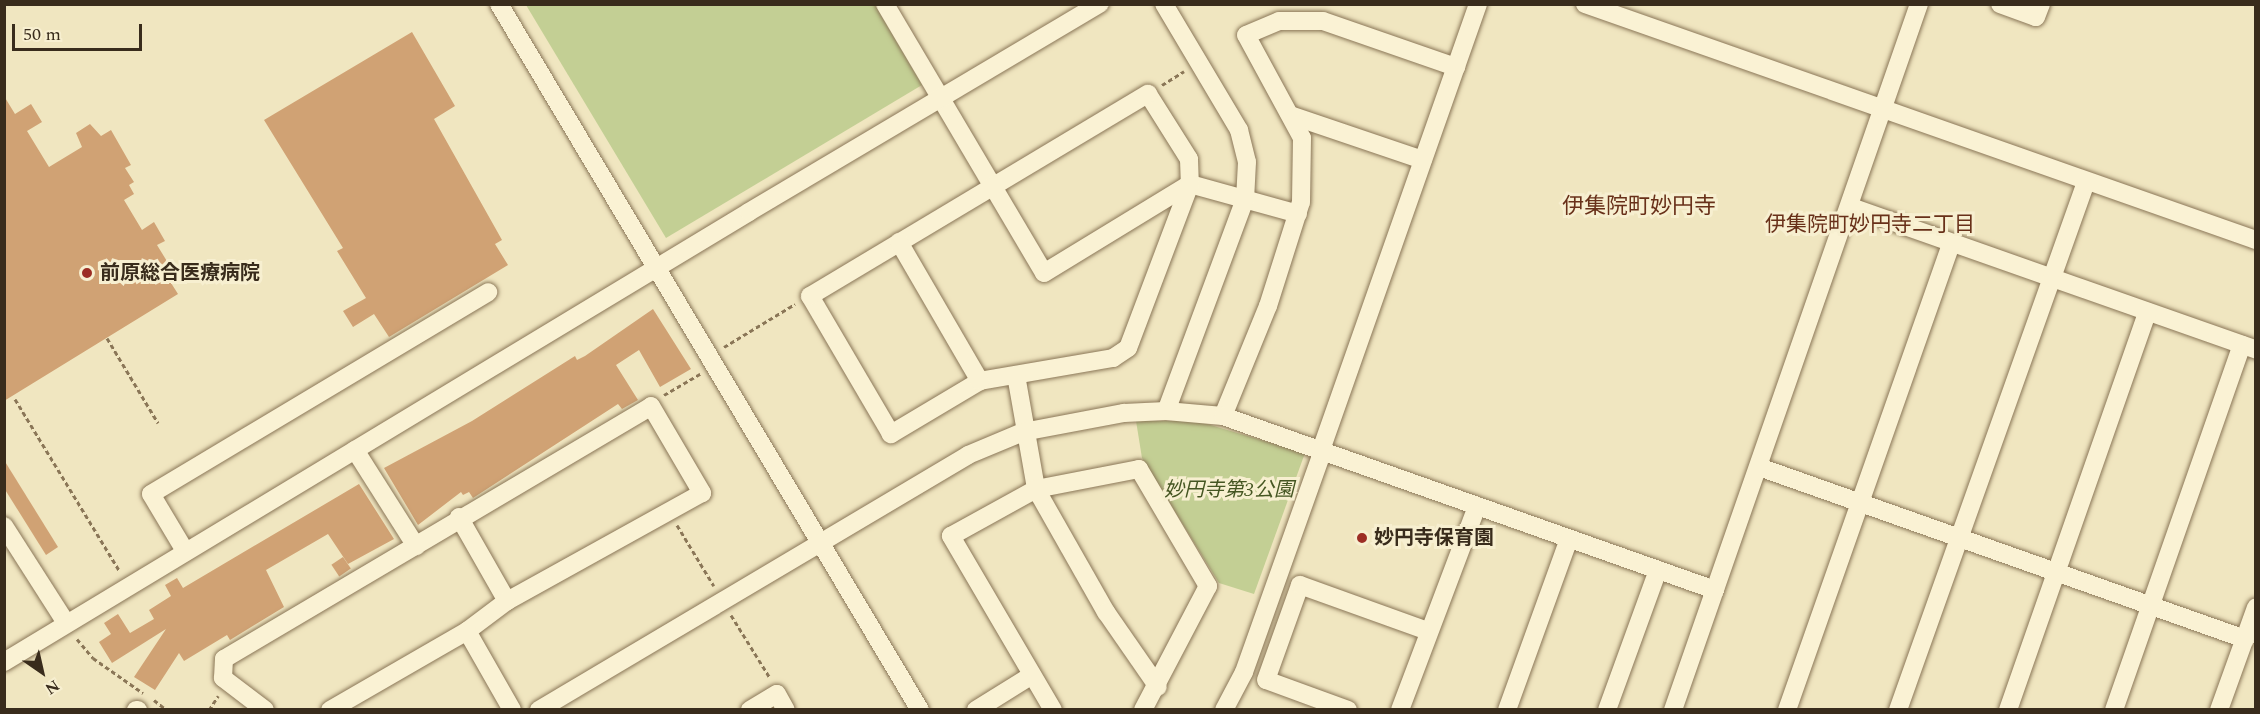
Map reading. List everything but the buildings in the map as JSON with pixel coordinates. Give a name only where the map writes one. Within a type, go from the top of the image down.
[{"type":"street","points":[[499,4],[920,710]]},
{"type":"street","points":[[885,4],[1044,273],[1190,184],[1298,214]]},
{"type":"street","points":[[4,662],[185,551],[1100,4]]},
{"type":"street","points":[[1164,4],[1239,130],[1247,162],[1245,200],[1166,411]]},
{"type":"street","points":[[1224,710],[1244,672],[1478,4]]},
{"type":"street","points":[[1585,4],[1636,13],[1885,110],[2256,240]]},
{"type":"street","points":[[1673,710],[1885,110],[1919,4]]},
{"type":"street","points":[[2000,4],[2036,17],[2041,4]]},
{"type":"street","points":[[1223,416],[1268,306],[1298,214],[1302,138],[1293,116],[1246,35],[1279,21],[1323,21],[1456,67]]},
{"type":"street","points":[[1148,94],[1189,159],[1190,184],[1128,348],[1113,358],[980,381],[891,434],[810,296],[1148,94]]},
{"type":"street","points":[[1293,116],[1423,160]]},
{"type":"street","points":[[1898,710],[2086,182]]},
{"type":"street","points":[[1851,207],[2249,347],[2151,605],[2114,710]]},
{"type":"street","points":[[898,242],[980,381]]},
{"type":"street","points":[[1787,710],[1951,243]]},
{"type":"street","points":[[185,551],[151,494],[488,292]]},
{"type":"street","points":[[2008,710],[2147,312]]},
{"type":"street","points":[[1016,375],[1023,432],[1035,489],[1106,612],[1158,687]]},
{"type":"street","points":[[265,710],[223,678],[224,659],[416,546],[459,517],[651,406],[702,493],[507,601],[467,631],[330,710]]},
{"type":"street","points":[[539,710],[968,455],[1023,432],[1124,413],[1166,411],[1223,416],[1715,590]]},
{"type":"street","points":[[355,450],[416,546]]},
{"type":"street","points":[[1759,466],[2245,639]]},
{"type":"street","points":[[1053,710],[951,536],[1035,489],[1139,469],[1208,586],[1158,687],[1143,710]]},
{"type":"street","points":[[1400,710],[1477,506]]},
{"type":"street","points":[[459,517],[507,601]]},
{"type":"street","points":[[4,526],[66,623]]},
{"type":"street","points":[[1507,710],[1569,538]]},
{"type":"street","points":[[1607,710],[1658,570]]},
{"type":"street","points":[[1348,710],[1266,680],[1300,585],[1428,631]]},
{"type":"street","points":[[2219,710],[2256,607]]},
{"type":"street","points":[[467,631],[512,710]]},
{"type":"street","points":[[976,710],[1032,675]]},
{"type":"street","points":[[750,710],[777,694],[786,710]]},
{"type":"path","points":[[1148,94],[1198,61]]},
{"type":"path","points":[[724,347],[810,296]]},
{"type":"path","points":[[107,338],[158,423]]},
{"type":"path","points":[[651,406],[701,373]]},
{"type":"path","points":[[15,399],[124,579]]},
{"type":"path","points":[[669,511],[777,694]]},
{"type":"path","points":[[66,623],[93,658],[167,710]]},
{"type":"green space","points":[[526,5],[875,5],[922,85],[666,238]]},
{"type":"green space","name":"妙円寺第3公園","points":[[1136,421],[1197,421],[1305,453],[1254,594],[1219,583],[1142,458]]},
{"type":"place","name":"前原総合医療病院","points":[[87,273]]},
{"type":"place","name":"妙円寺保育園","points":[[1362,538]]},
{"type":"district","name":"伊集院町妙円寺","points":[[1639,207]]},
{"type":"district","name":"伊集院町妙円寺二丁目","points":[[1870,225]]}]
